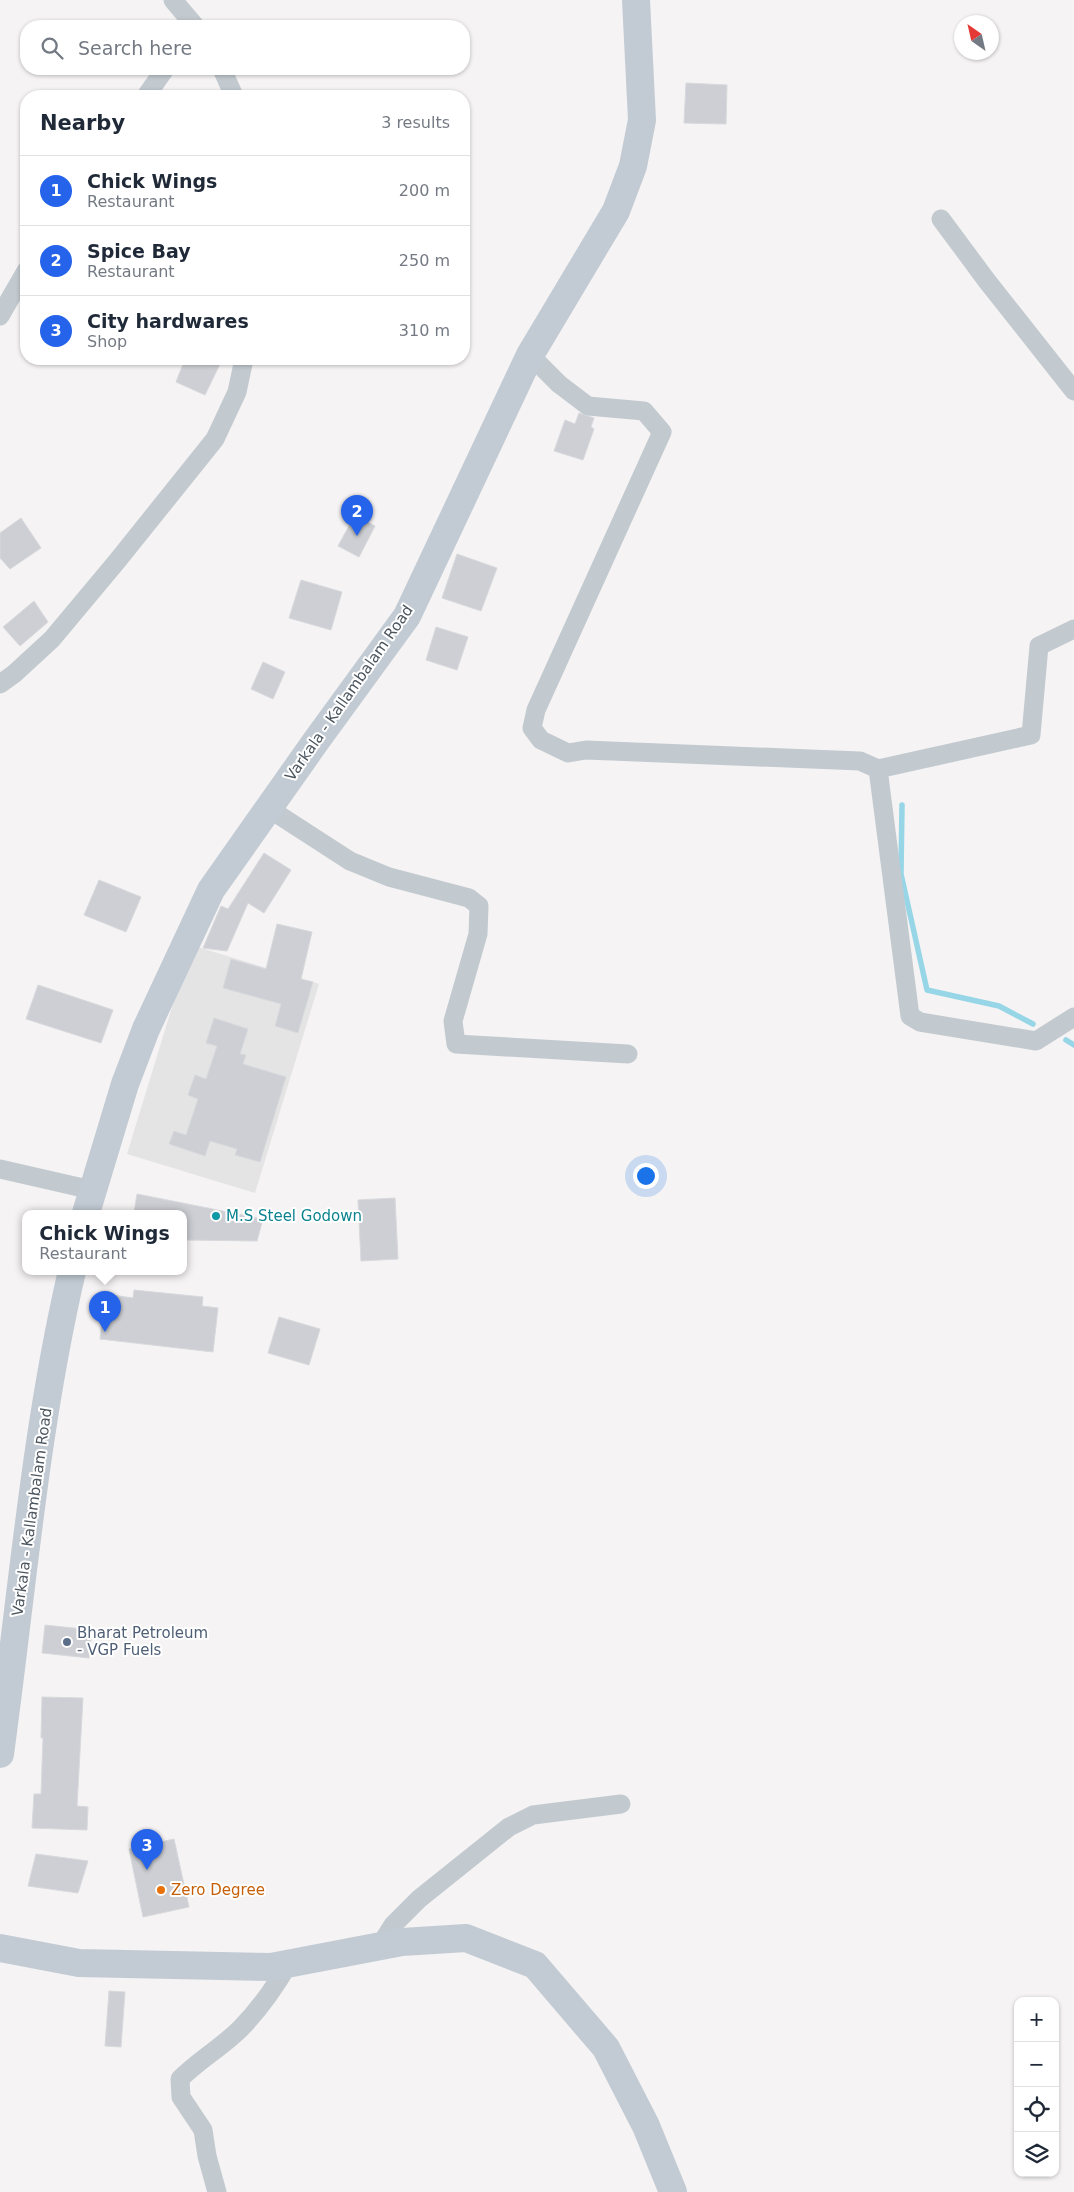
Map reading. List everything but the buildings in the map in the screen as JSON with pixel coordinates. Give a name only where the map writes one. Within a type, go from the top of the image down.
[{"type":"main road","name":"Varkala - Kallambalam Road","points":[[89,1201],[125,1084],[146,1029],[211,890],[407,616],[530,355],[616,211],[633,166],[642,120],[636,0]]},
{"type":"main road","name":"Varkala - Kallambalam Road","points":[[0,1754],[26,1535],[57,1336],[71,1275]]},
{"type":"main road","points":[[0,1948],[79,1963],[271,1967],[402,1942],[466,1938],[535,1965],[606,2048],[646,2126],[673,2192]]},
{"type":"street","points":[[173,0],[189,20]]},
{"type":"street","points":[[150,90],[161,75]]},
{"type":"street","points":[[225,75],[231,90]]},
{"type":"street","points":[[941,219],[987,281],[1074,391]]},
{"type":"street","points":[[0,316],[20,281]]},
{"type":"street","points":[[530,355],[559,384],[588,406],[644,411],[662,432],[536,710],[532,728],[542,740],[568,753],[586,750],[860,761],[878,770],[1031,734],[1038,646],[1074,629]]},
{"type":"street","points":[[0,684],[14,674],[52,638],[118,560],[215,439],[237,392],[243,365]]},
{"type":"street","points":[[878,770],[910,1016],[920,1022],[1036,1041],[1074,1016]]},
{"type":"street","points":[[268,808],[350,861],[389,877],[469,898],[479,906],[478,934],[452,1021],[456,1044],[628,1054]]},
{"type":"street","points":[[0,1169],[89,1201]]},
{"type":"street","points":[[379,1947],[393,1925],[419,1899],[509,1827],[533,1815],[621,1804]]},
{"type":"street","points":[[217,2192],[207,2156],[203,2130],[181,2098],[180,2079],[195,2064],[240,2030],[267,1999],[289,1963]]},
{"type":"shaded area","points":[[191,945],[319,984],[255,1193],[127,1154]]},
{"type":"waterway","points":[[902,805],[901,874],[927,990],[999,1006],[1033,1024]]},
{"type":"waterway","points":[[1066,1040],[1074,1045]]},
{"type":"place","name":"Spice Bay","points":[[357,536]]},
{"type":"place","name":"M.S Steel Godown","points":[[216,1216]]},
{"type":"place","name":"Chick Wings","points":[[105,1332]]},
{"type":"place","name":"Bharat Petroleum - VGP Fuels","points":[[67,1642]]},
{"type":"place","name":"City hardwares","points":[[147,1870]]},
{"type":"place","name":"Zero Degree","points":[[161,1890]]}]
